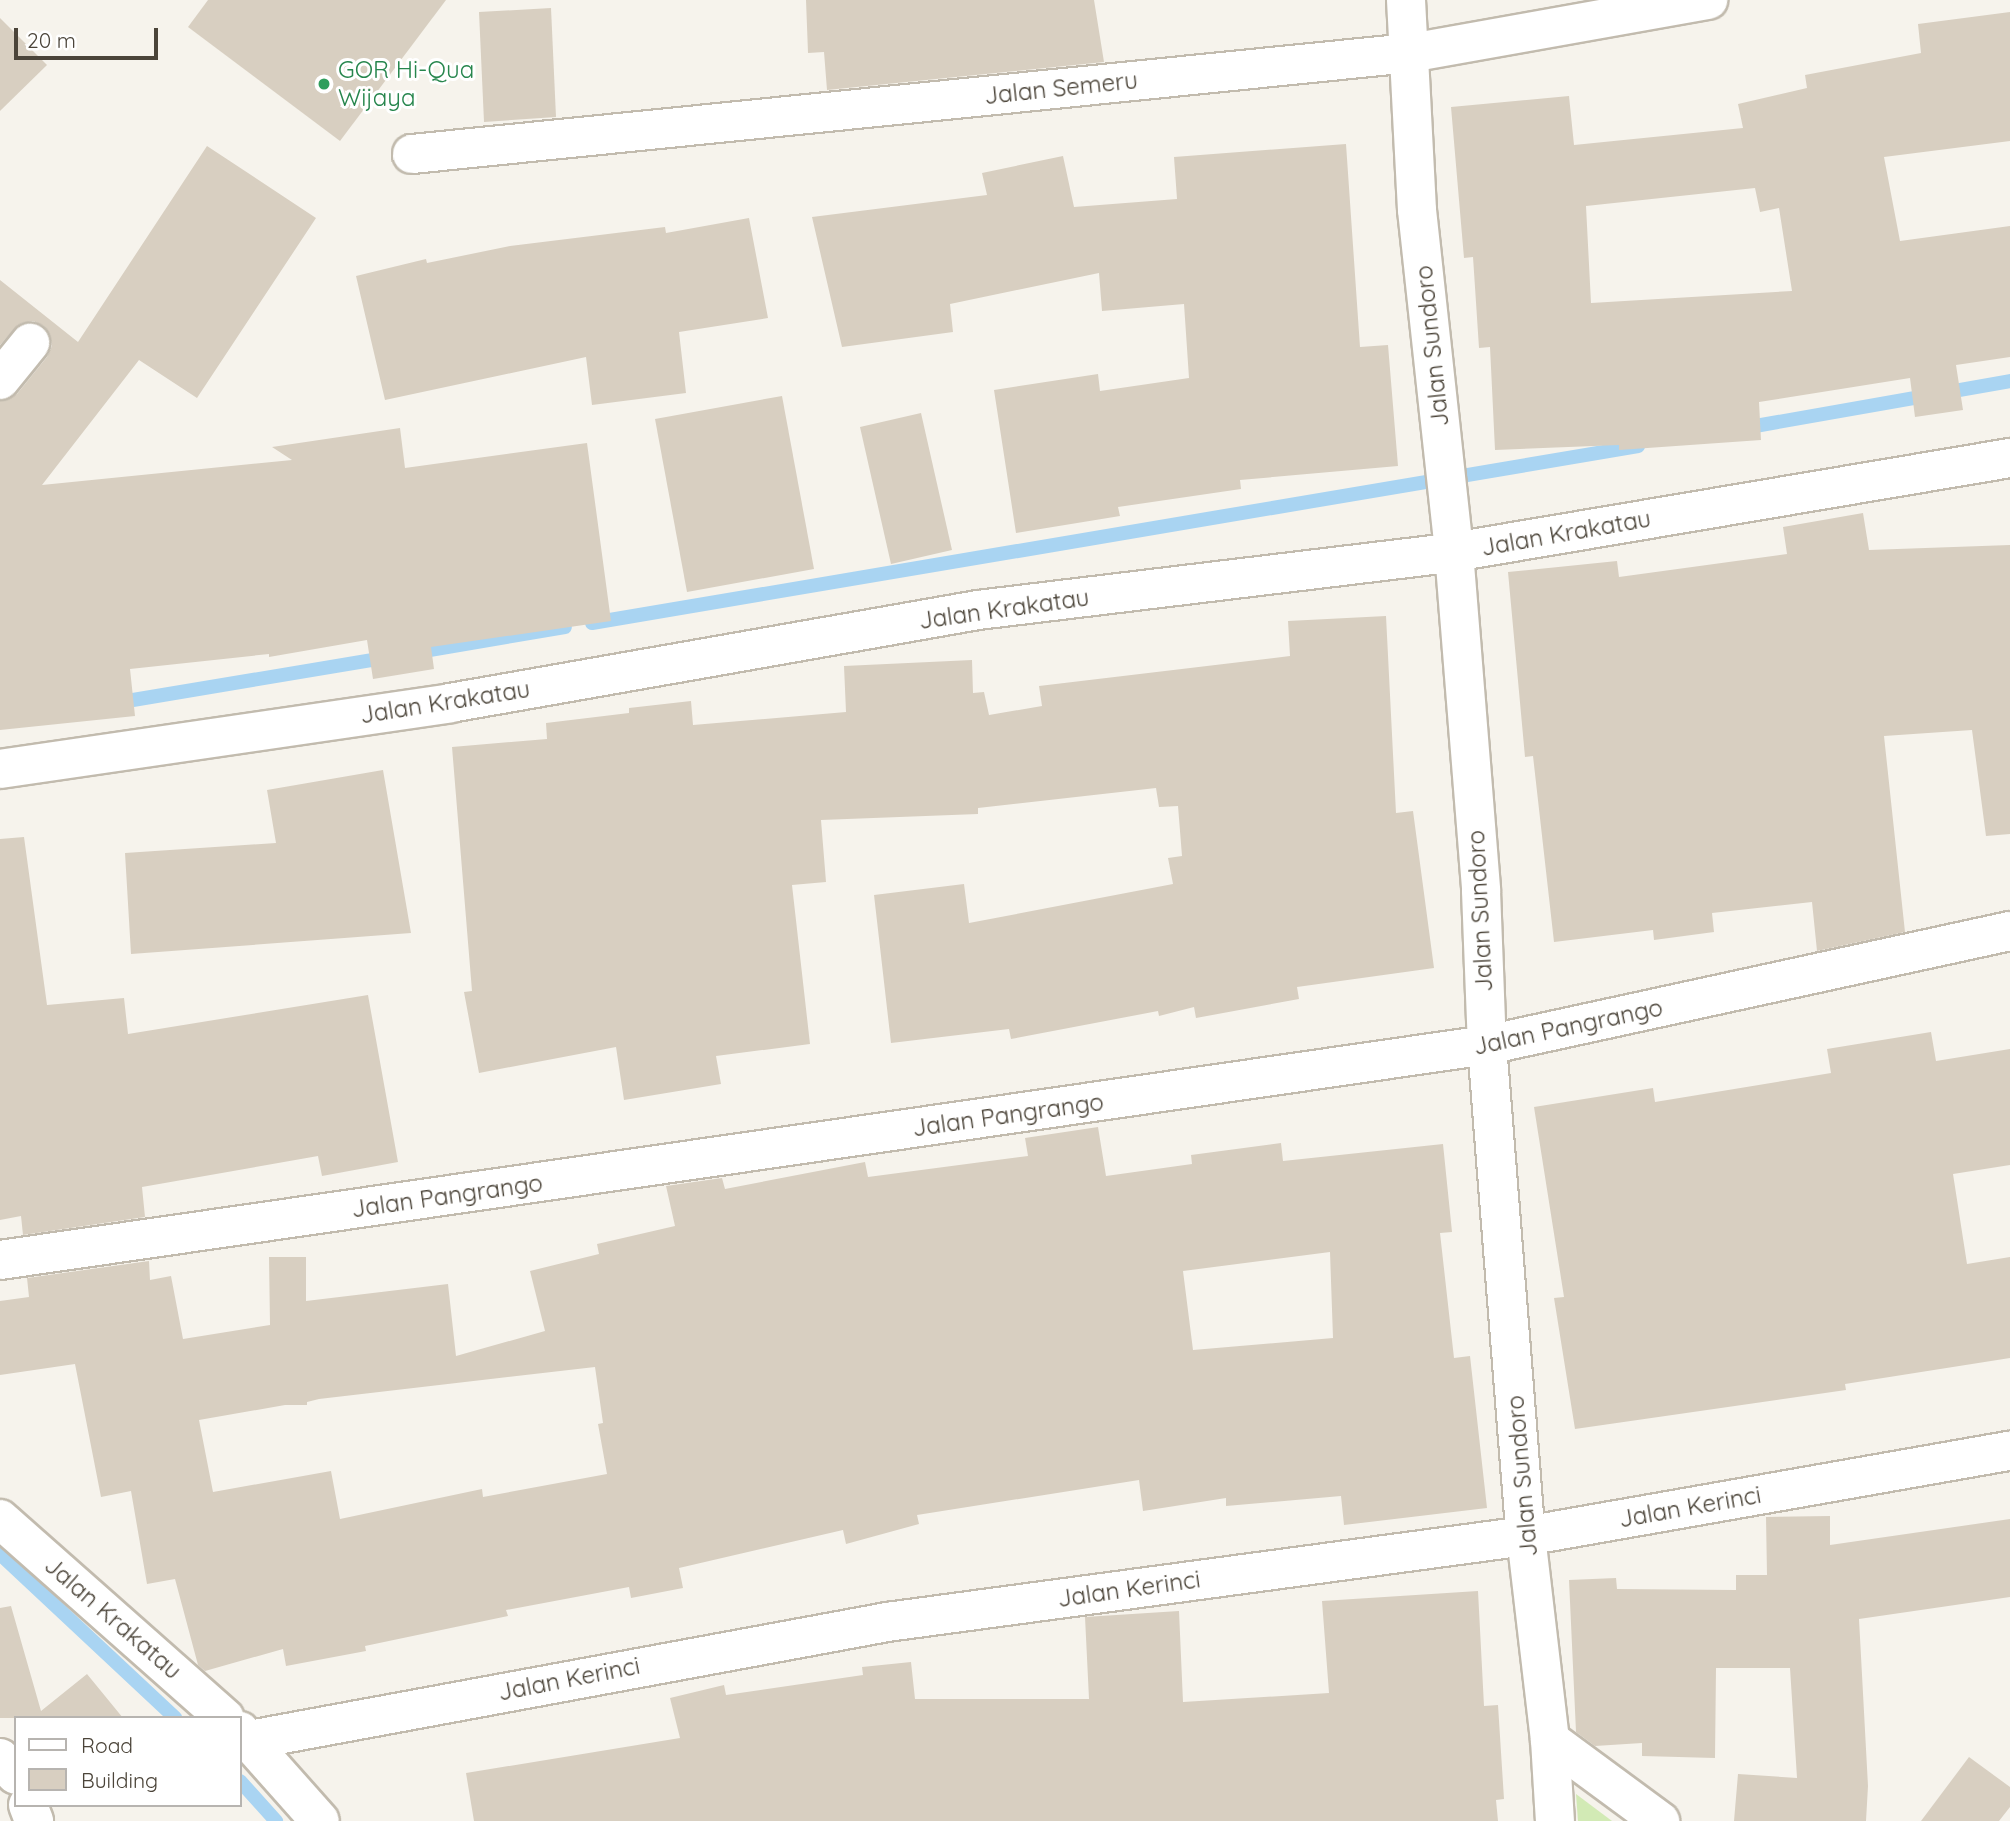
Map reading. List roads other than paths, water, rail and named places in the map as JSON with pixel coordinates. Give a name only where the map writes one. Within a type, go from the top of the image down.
[{"type":"street","name":"Jalan Sundoro","points":[[1406,0],[1417,210],[1454,552],[1481,891],[1487,1045],[1526,1536],[1550,1740],[1555,1821]]},
{"type":"street","name":"Jalan Semeru","points":[[412,154],[1410,53],[1708,0]]},
{"type":"street","points":[[0,380],[30,343]]},
{"type":"street","name":"Jalan Krakatau","points":[[0,769],[450,703],[978,610],[1454,552],[2010,458]]},
{"type":"street","name":"Jalan Pangrango","points":[[0,1260],[1487,1045],[2010,931]]},
{"type":"street","name":"Jalan Kerinci","points":[[242,1728],[887,1622],[1526,1536],[2010,1451]]},
{"type":"street","name":"Jalan Krakatau","points":[[0,1519],[223,1716]]},
{"type":"street","name":"Jalan Krakatau","points":[[242,1733],[320,1821]]},
{"type":"street","points":[[1550,1740],[1660,1821]]},
{"type":"street","points":[[0,1758],[14,1773]]},
{"type":"waterway","points":[[1744,428],[2010,381]]},
{"type":"waterway","points":[[592,623],[1638,446]]},
{"type":"waterway","points":[[412,653],[565,627]]},
{"type":"waterway","points":[[115,703],[389,657]]},
{"type":"waterway","points":[[0,1554],[173,1716]]},
{"type":"waterway","points":[[242,1783],[276,1821]]},
{"type":"place","name":"GOR Hi-Qua Wijaya","points":[[324,84]]}]
